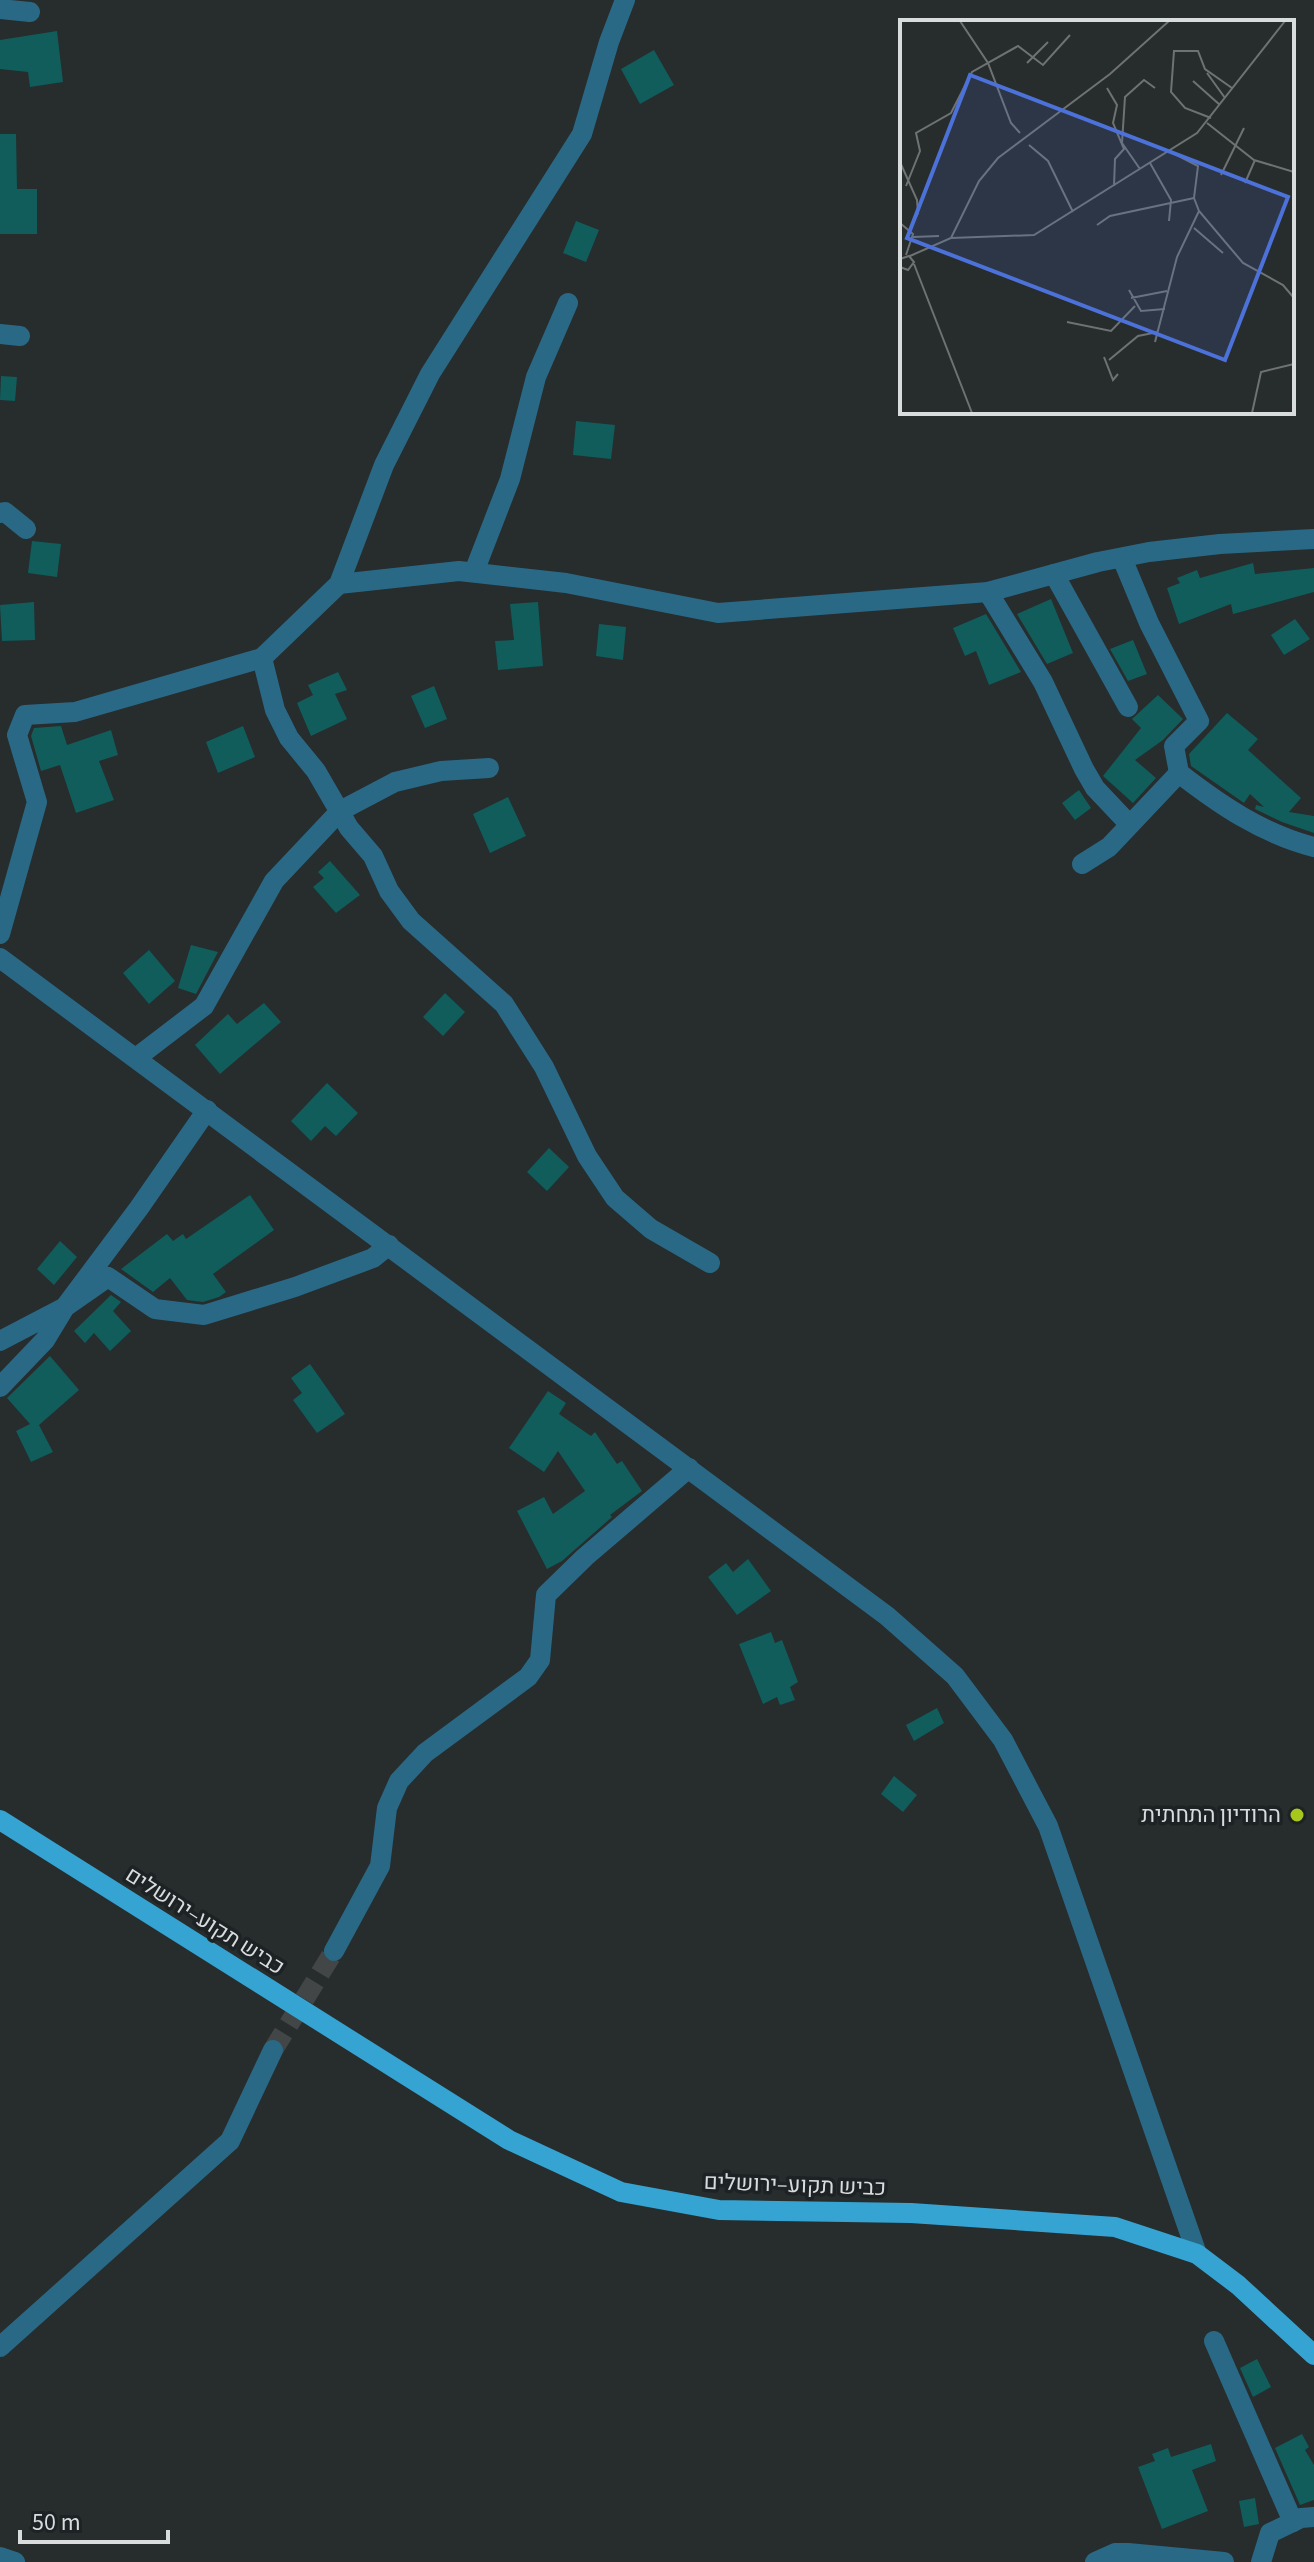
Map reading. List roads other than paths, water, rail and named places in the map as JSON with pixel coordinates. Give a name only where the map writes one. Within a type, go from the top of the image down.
[{"type":"main road","name":"כביש תקוע–ירושלים","points":[[0,1820],[509,2140],[621,2192],[719,2210],[911,2213],[1115,2227],[1197,2254],[1238,2285],[1314,2355]]},
{"type":"street","points":[[0,934],[37,802],[17,735],[25,715],[75,712],[262,658],[339,584],[384,465],[430,374],[582,134],[609,42],[625,0]]},
{"type":"street","points":[[0,9],[30,12]]},
{"type":"street","points":[[474,572],[510,479],[536,377],[568,303]]},
{"type":"street","points":[[0,513],[5,512],[26,529]]},
{"type":"street","points":[[339,584],[474,572],[566,583],[718,613],[988,592],[1122,558],[1220,544],[1314,539]]},
{"type":"street","points":[[1290,540],[1314,555]]},
{"type":"street","points":[[1122,558],[1149,623],[1199,721],[1174,746],[1179,773],[1248,821],[1292,841],[1314,847]]},
{"type":"street","points":[[1054,574],[1128,707]]},
{"type":"street","points":[[988,592],[1043,682],[1095,788],[1129,824]]},
{"type":"street","points":[[262,658],[275,710],[289,738],[316,771],[349,828],[373,856],[389,891],[411,921],[504,1004],[544,1067],[587,1156],[615,1198],[651,1229],[710,1263]]},
{"type":"street","points":[[136,1058],[204,1006],[274,881],[340,811],[395,782],[441,771],[489,768]]},
{"type":"street","points":[[1082,864],[1109,847],[1179,773]]},
{"type":"street","points":[[0,958],[887,1616],[955,1676],[1003,1740],[1048,1826],[1197,2254]]},
{"type":"street","points":[[0,1387],[45,1340],[65,1307],[207,1110]]},
{"type":"street","points":[[0,1341],[65,1307],[108,1277],[155,1309],[204,1315],[295,1287],[373,1258],[389,1245]]},
{"type":"street","points":[[334,1951],[380,1866],[387,1808],[399,1781],[425,1753],[528,1677],[540,1660],[546,1595],[585,1557],[689,1468]]},
{"type":"street","points":[[0,2347],[230,2141],[273,2050]]},
{"type":"street","points":[[1214,2341],[1293,2522]]},
{"type":"street","points":[[1261,2562],[1270,2533],[1293,2522],[1314,2517]]},
{"type":"street","points":[[1095,2562],[1115,2553],[1224,2562]]},
{"type":"street","points":[[0,2557],[15,2562]]},
{"type":"tunnel","points":[[273,2050],[334,1951]]},
{"type":"place","name":"הרודיון התחתית","points":[[1297,1815]]}]
